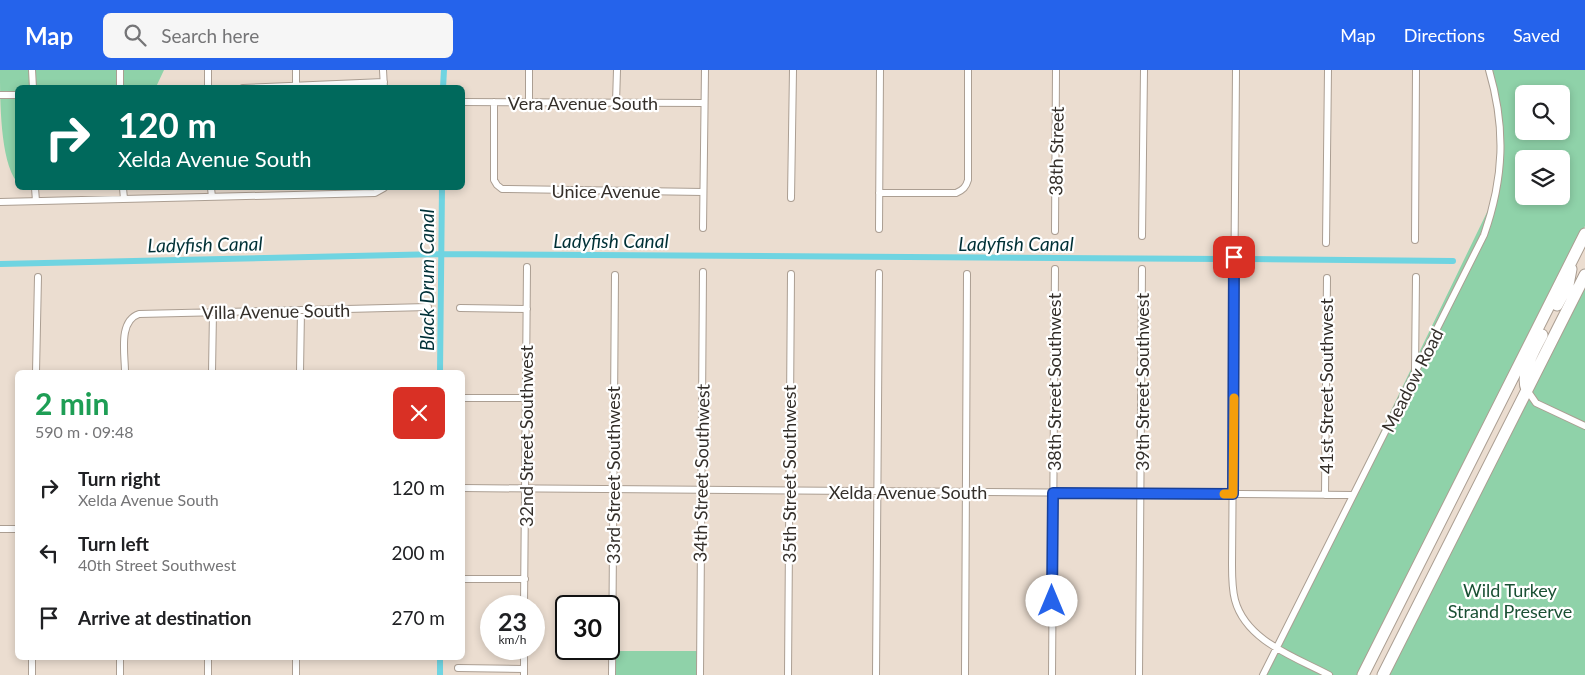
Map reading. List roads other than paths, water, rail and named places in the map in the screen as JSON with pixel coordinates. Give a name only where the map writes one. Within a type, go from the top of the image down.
[{"type":"highway","points":[[1363,675],[1585,234]]},
{"type":"highway","points":[[1527,390],[1524,383],[1524,375],[1568,285],[1573,258]]},
{"type":"highway","points":[[1383,675],[1585,275]]},
{"type":"street","points":[[32,70],[33,85]]},
{"type":"street","points":[[120,70],[120,85]]},
{"type":"street","points":[[208,70],[208,85]]},
{"type":"street","points":[[296,70],[296,85]]},
{"type":"street","points":[[383,70],[384,85]]},
{"type":"street","points":[[529,70],[529,103]]},
{"type":"street","points":[[616,103],[617,70]]},
{"type":"street","points":[[703,228],[704,70]]},
{"type":"street","points":[[791,198],[792,70]]},
{"type":"street","points":[[879,229],[880,70]]},
{"type":"street","points":[[879,193],[956,193],[962,191],[966,186],[968,180],[968,70]]},
{"type":"street","name":"38th Street","points":[[1055,231],[1056,70]]},
{"type":"street","points":[[1142,236],[1144,70]]},
{"type":"street","points":[[1236,70],[1232,586],[1242,617],[1253,631],[1277,648],[1329,675]]},
{"type":"street","points":[[1326,243],[1328,70]]},
{"type":"street","points":[[1415,240],[1416,70]]},
{"type":"street","name":"Meadow Road","points":[[1263,675],[1475,254],[1489,221],[1495,200],[1501,158],[1501,133],[1497,103],[1489,70]]},
{"type":"street","points":[[0,95],[15,95]]},
{"type":"street","name":"Vera Avenue South","points":[[465,102],[704,103]]},
{"type":"street","name":"Unice Avenue","points":[[494,102],[494,180],[502,189],[703,192]]},
{"type":"street","points":[[35,190],[36,201]]},
{"type":"street","points":[[124,190],[124,199]]},
{"type":"street","points":[[211,190],[212,197]]},
{"type":"street","points":[[300,190],[300,195]]},
{"type":"street","points":[[0,202],[375,193],[380,190]]},
{"type":"street","name":"32nd Street Southwest","points":[[524,595],[527,266]]},
{"type":"street","name":"38th Street Southwest","points":[[1052,675],[1054,269]]},
{"type":"street","name":"39th Street Southwest","points":[[1140,675],[1142,269]]},
{"type":"street","name":"34th Street Southwest","points":[[700,675],[703,272]]},
{"type":"street","points":[[876,675],[879,273]]},
{"type":"street","name":"35th Street Southwest","points":[[788,675],[791,274]]},
{"type":"street","points":[[965,675],[967,274]]},
{"type":"street","name":"33rd Street Southwest","points":[[612,675],[615,275]]},
{"type":"street","points":[[36,370],[38,277]]},
{"type":"street","points":[[1415,374],[1416,277]]},
{"type":"street","name":"41st Street Southwest","points":[[1324,495],[1326,278]]},
{"type":"street","name":"Villa Avenue South","points":[[124,370],[125,330],[127,322],[139,314],[428,307]]},
{"type":"street","points":[[460,308],[527,309]]},
{"type":"street","points":[[300,370],[301,310]]},
{"type":"street","points":[[212,370],[213,312]]},
{"type":"street","points":[[1527,390],[1536,403],[1585,426]]},
{"type":"street","points":[[465,398],[526,398]]},
{"type":"street","name":"Xelda Avenue South","points":[[465,488],[1353,495]]},
{"type":"street","points":[[0,529],[15,529]]},
{"type":"street","points":[[465,579],[525,579]]},
{"type":"street","points":[[32,660],[32,675]]},
{"type":"street","points":[[120,660],[120,675]]},
{"type":"street","points":[[208,660],[208,675]]},
{"type":"street","points":[[296,660],[296,675]]},
{"type":"street","points":[[458,668],[524,672]]},
{"type":"waterway","name":"Black Drum Canal","points":[[443,85],[444,70]]},
{"type":"waterway","name":"Black Drum Canal","points":[[440,370],[442,190]]},
{"type":"waterway","name":"Ladyfish Canal","points":[[0,264],[441,254],[1221,259]]},
{"type":"waterway","name":"Ladyfish Canal","points":[[1249,259],[1453,261]]},
{"type":"waterway","name":"Black Drum Canal","points":[[440,660],[440,675]]},
{"type":"park label","name":"Wild Turkey Strand Preserve","points":[[1510,600]]}]
